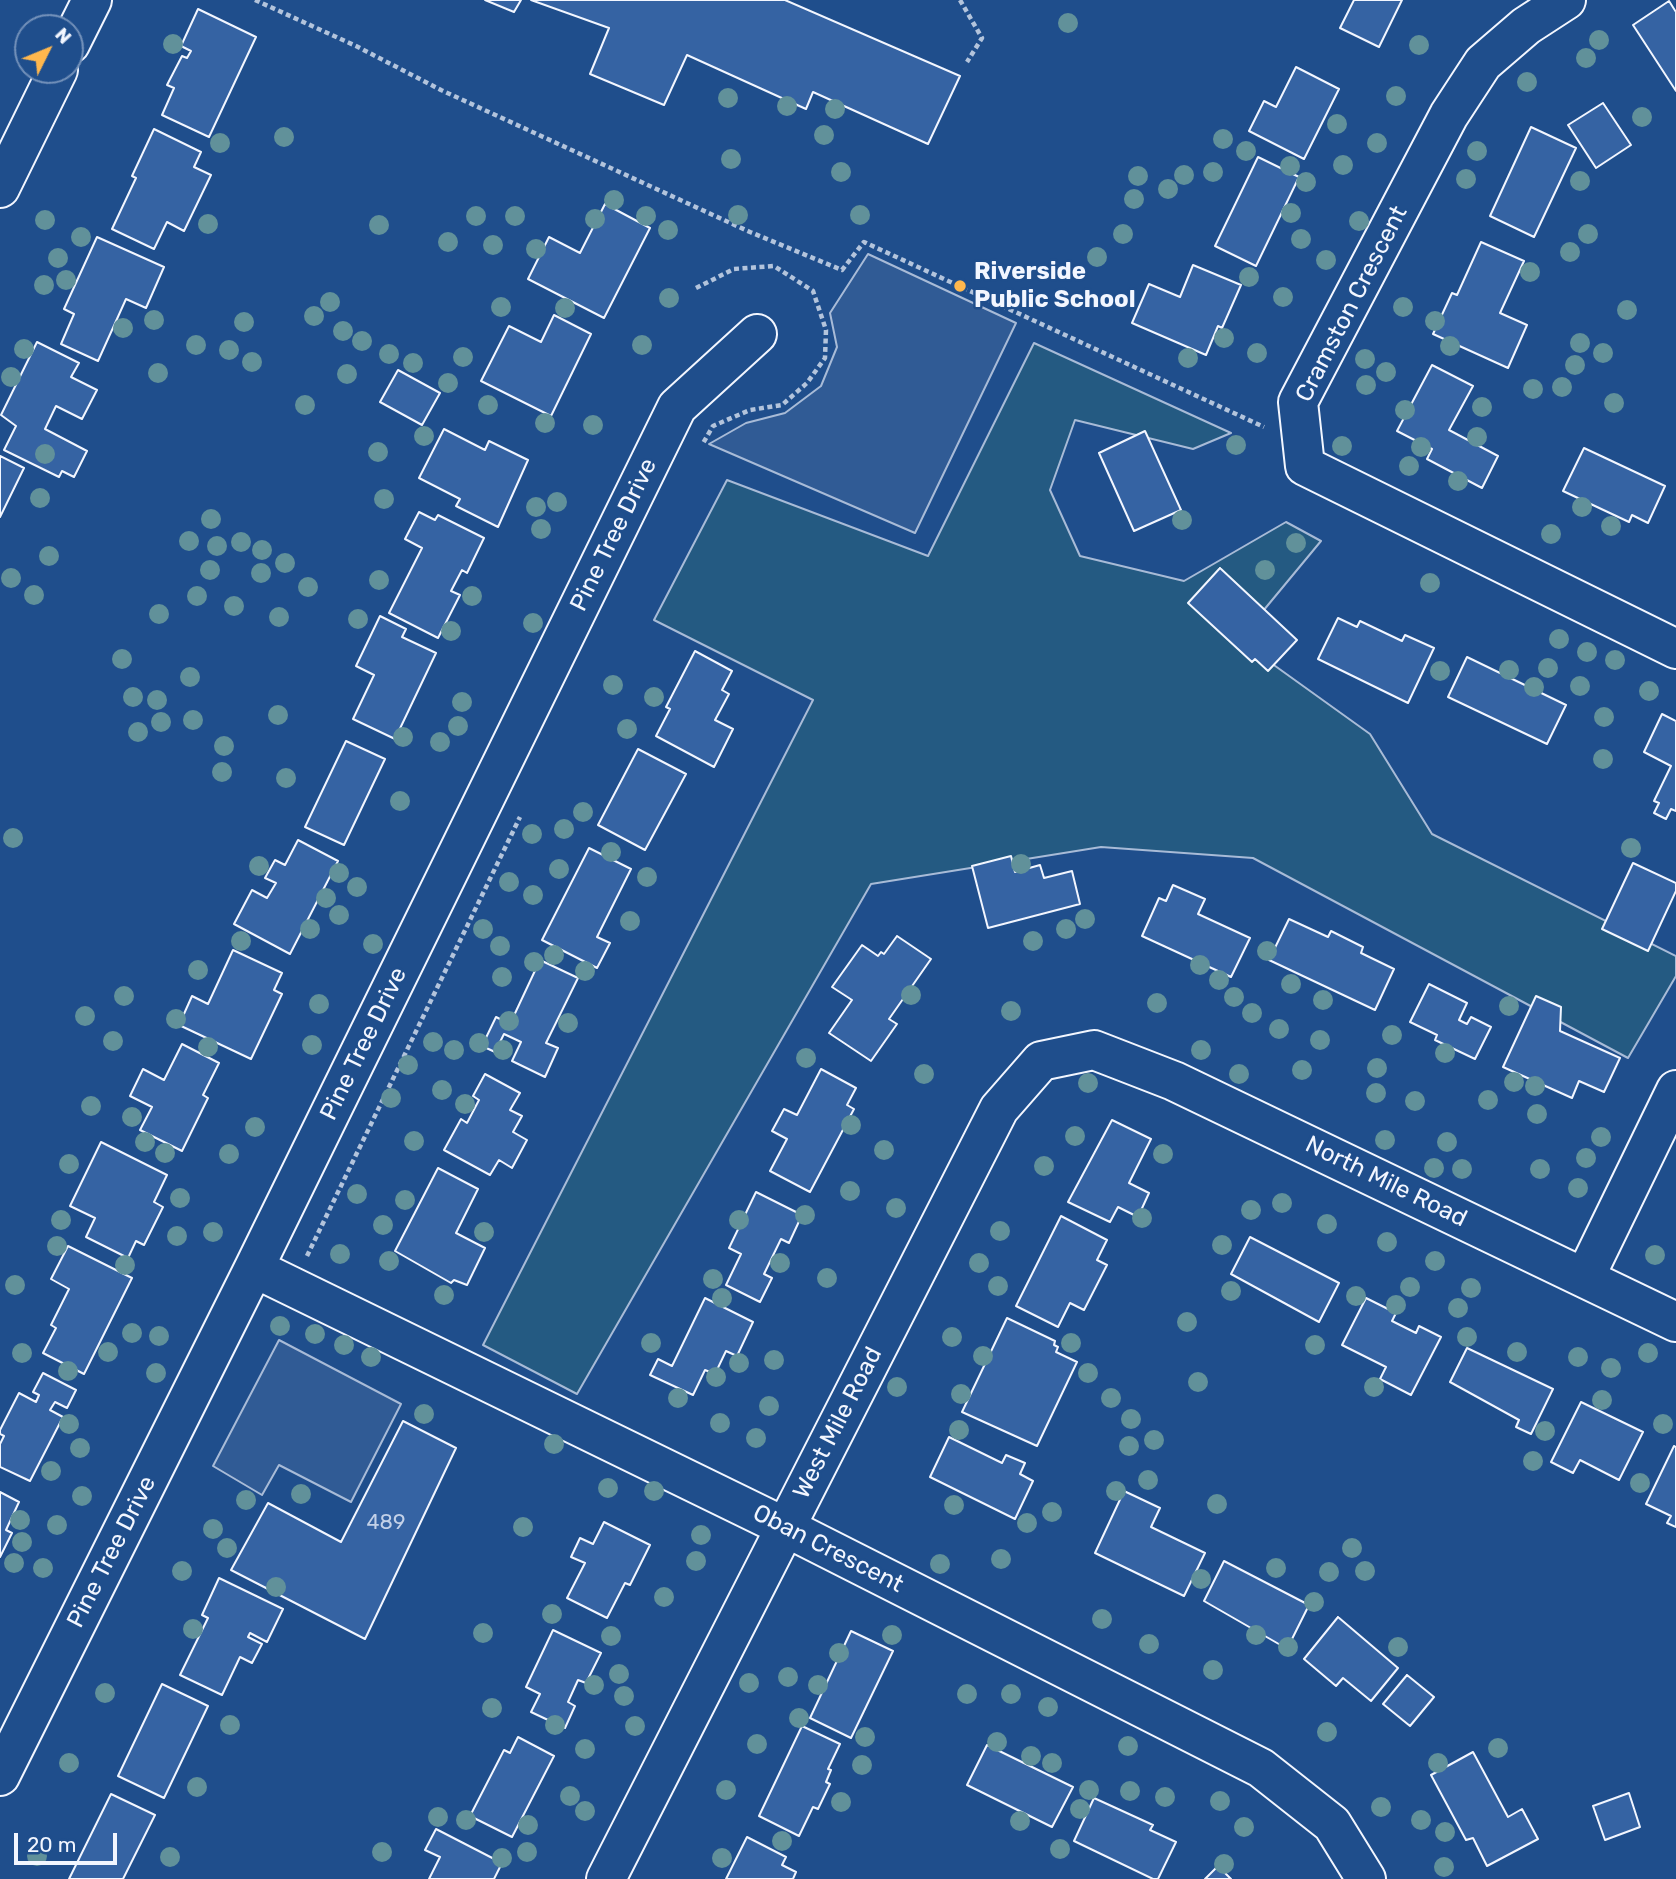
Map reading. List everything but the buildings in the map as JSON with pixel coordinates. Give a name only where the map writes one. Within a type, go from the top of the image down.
[{"type":"street","points":[[84,16],[92,0]]},
{"type":"street","name":"Cramston Crescent","points":[[1566,0],[1526,26],[1483,63],[1449,115],[1298,402],[1305,466],[1676,649]]},
{"type":"street","points":[[0,188],[51,84]]},
{"type":"street","name":"Pine Tree Drive","points":[[0,1776],[254,1268],[677,407],[757,334]]},
{"type":"street","name":"North Mile Road","points":[[1094,1050],[1174,1081],[1676,1322]]},
{"type":"street","name":"West Mile Road","points":[[606,1879],[999,1109],[1041,1061],[1094,1050]]},
{"type":"street","points":[[1585,1278],[1676,1090]]},
{"type":"street","name":"Oban Crescent","points":[[254,1268],[785,1527],[1261,1768],[1332,1824],[1366,1879]]},
{"type":"path","points":[[255,0],[356,46],[441,90],[773,241],[842,270],[864,242],[1303,446]]},
{"type":"path","points":[[960,0],[982,38],[968,62]]},
{"type":"path","points":[[696,288],[734,269],[774,266],[813,291],[826,330],[825,358],[807,383],[782,405],[750,410],[713,426],[700,448]]},
{"type":"path","points":[[302,1266],[526,805]]},
{"type":"shaded area","points":[[868,254],[1016,323],[915,533],[709,444],[746,423],[785,413],[821,386],[837,347],[830,313]]},
{"type":"shaded area","points":[[1034,343],[1231,433],[1193,449],[1075,420],[1050,490],[1080,556],[1184,581],[1286,522],[1321,541],[1239,640],[1370,734],[1432,834],[1676,956],[1676,976],[1628,1058],[1253,858],[1101,847],[871,884],[577,1394],[483,1345],[813,700],[654,620],[727,480],[928,556]]},
{"type":"shaded area","points":[[279,1340],[401,1404],[351,1502],[279,1465],[262,1495],[213,1466]]},
{"type":"place","name":"Riverside Public School","points":[[960,286]]}]
